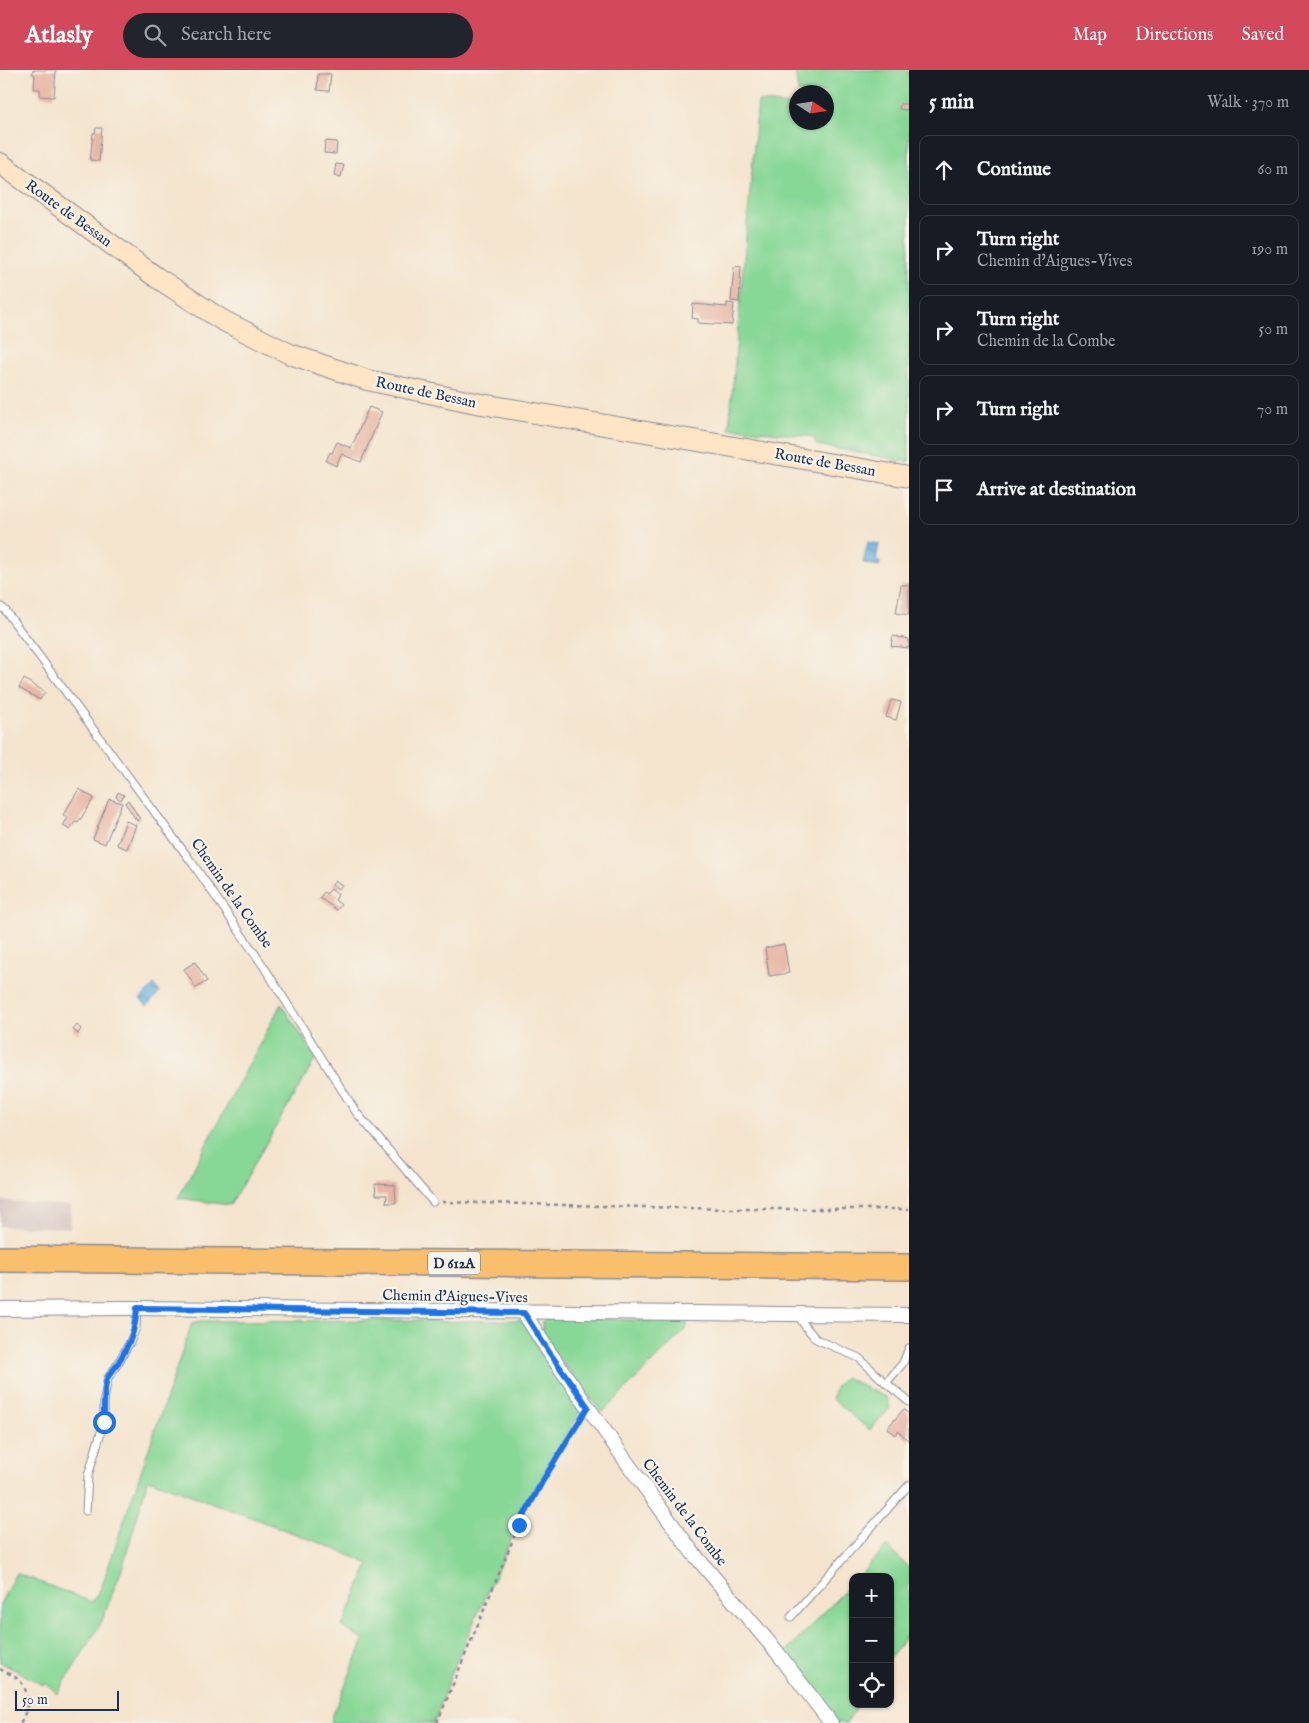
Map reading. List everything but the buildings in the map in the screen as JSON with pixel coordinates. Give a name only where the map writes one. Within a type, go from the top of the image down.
[{"type":"highway","name":"D 612A","points":[[0,1259],[909,1267]]},
{"type":"street","name":"Route de Bessan","points":[[0,163],[156,277],[222,320],[290,354],[367,380],[476,403],[909,477]]},
{"type":"street","name":"Chemin d'Aigues-Vives","points":[[0,1309],[137,1308],[909,1315]]},
{"type":"street","name":"Chemin de la Combe","points":[[524,1313],[549,1352],[693,1553],[777,1652],[831,1723]]},
{"type":"lane","name":"Chemin de la Combe","points":[[0,606],[11,618],[193,864],[264,967],[356,1112],[433,1202]]},
{"type":"lane","points":[[86,1510],[88,1476],[104,1422],[104,1400],[108,1378],[130,1342],[136,1328],[137,1308]]},
{"type":"lane","points":[[798,1314],[816,1339],[859,1358],[909,1402]]},
{"type":"lane","points":[[886,1383],[903,1363],[909,1348]]},
{"type":"lane","points":[[791,1617],[909,1484]]},
{"type":"path","points":[[433,1202],[728,1209],[909,1209]]},
{"type":"path","points":[[437,1723],[519,1525],[542,1482],[588,1407]]},
{"type":"path","points":[[0,1669],[18,1679],[25,1690],[28,1705],[20,1723]]},
{"type":"shaded area","points":[[0,1200],[71,1206],[70,1228],[0,1226]]},
{"type":"green space","points":[[795,70],[909,70],[909,462],[816,445],[814,437],[729,429],[758,101],[789,105],[789,130],[834,130],[834,85],[797,85]]},
{"type":"green space","points":[[281,1004],[316,1058],[230,1205],[178,1198]]},
{"type":"green space","points":[[547,1317],[687,1322],[687,1328],[602,1413],[549,1345],[542,1331],[542,1322]]},
{"type":"green space","points":[[418,1320],[431,1322],[521,1320],[577,1397],[581,1411],[529,1499],[452,1671],[434,1723],[331,1723],[364,1640],[342,1627],[369,1564],[328,1546],[148,1479],[123,1566],[101,1623],[57,1694],[47,1684],[43,1685],[0,1662],[0,1604],[16,1573],[92,1602],[101,1588],[192,1323],[201,1321]]},
{"type":"green space","points":[[845,1377],[887,1398],[890,1408],[870,1430],[832,1399],[836,1386]]},
{"type":"green space","points":[[887,1546],[909,1568],[909,1632],[894,1653],[894,1573],[862,1573]]},
{"type":"green space","points":[[849,1586],[849,1708],[856,1708],[846,1723],[837,1723],[784,1654]]},
{"type":"water","points":[[868,542],[879,544],[876,561],[880,562],[879,566],[863,563]]},
{"type":"water","points":[[154,985],[160,992],[147,1006],[140,999]]},
{"type":"route","points":[[104,1422],[104,1400],[108,1378],[130,1342],[136,1328],[137,1308],[524,1313],[588,1407],[542,1482],[519,1525]]}]
